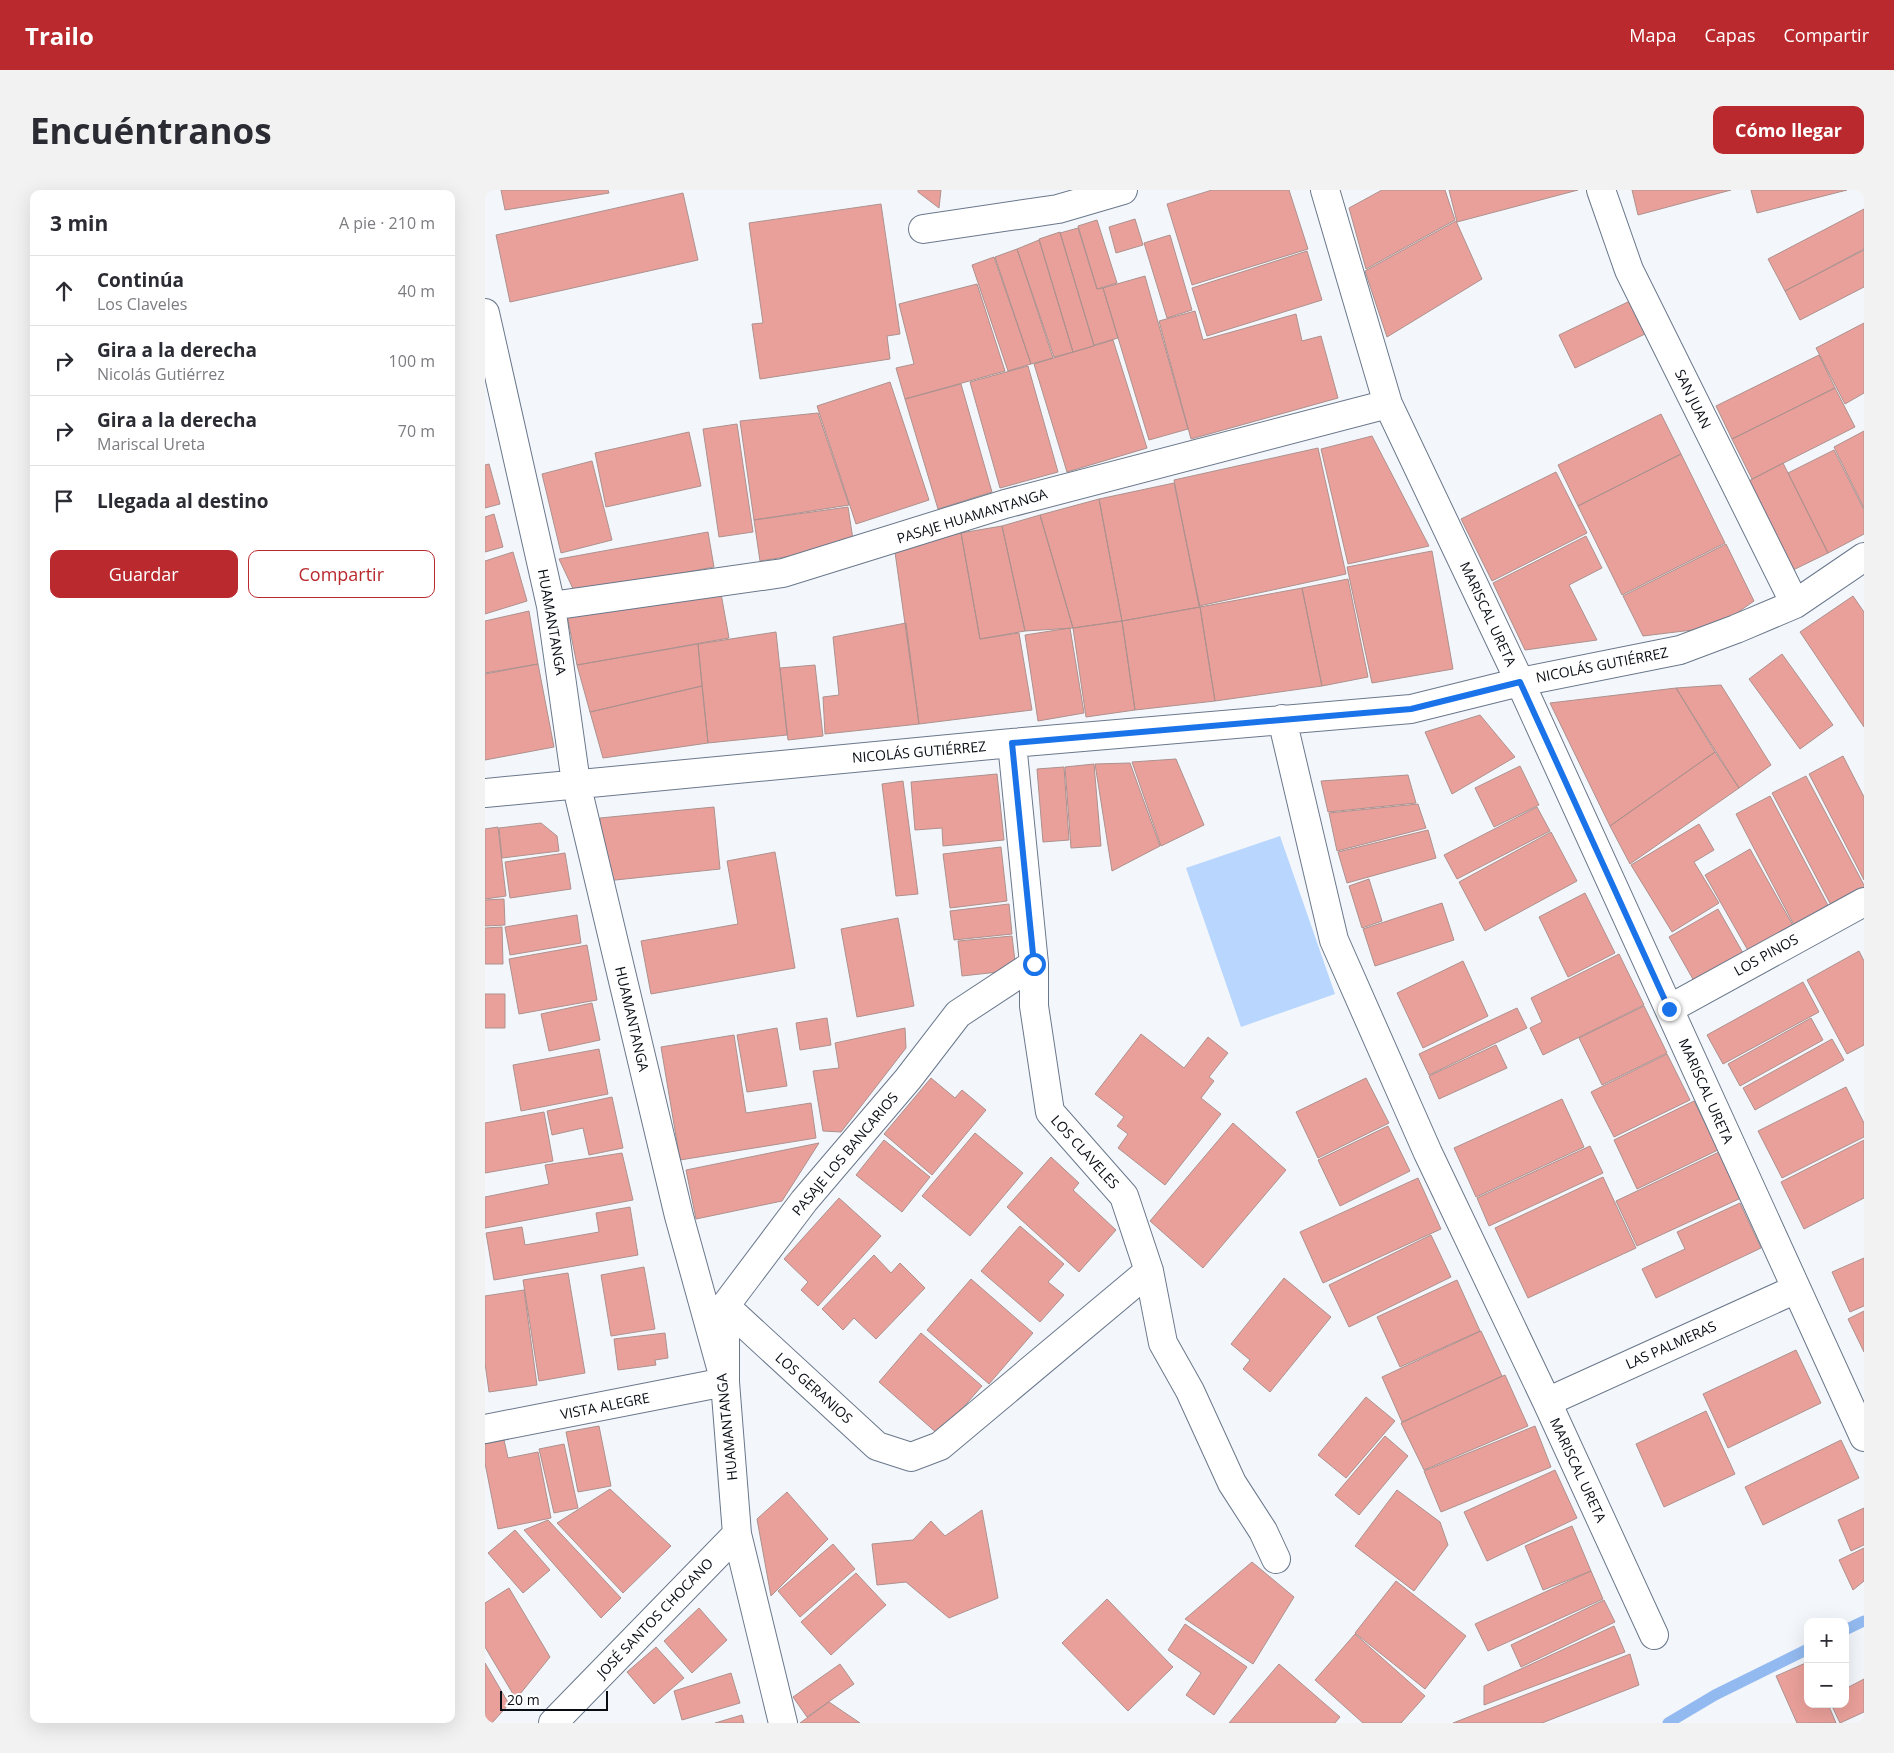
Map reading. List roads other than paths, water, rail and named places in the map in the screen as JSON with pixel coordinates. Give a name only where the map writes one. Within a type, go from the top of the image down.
[{"type":"street","points":[[923,229],[1058,209],[1123,190]]},
{"type":"street","name":"MARISCAL URETA","points":[[1325,190],[1388,404],[1520,682],[1864,1437]]},
{"type":"street","name":"SAN JUAN","points":[[1601,190],[1629,270],[1795,604]]},
{"type":"street","name":"HUAMANTANGA","points":[[485,313],[551,606],[576,784],[679,1216],[725,1382],[737,1534],[783,1723]]},
{"type":"street","name":"PASAJE HUAMANTANGA","points":[[551,606],[783,573],[1005,504],[1388,404]]},
{"type":"street","name":"NICOLÁS GUTIÉRREZ","points":[[485,793],[1012,743],[1411,709],[1520,682],[1679,650],[1795,604],[1864,557]]},
{"type":"street","name":"MARISCAL URETA","points":[[1282,719],[1334,940],[1428,1153],[1547,1402],[1654,1635]]},
{"type":"street","name":"LOS CLAVELES","points":[[1012,743],[1034,964],[1034,1006],[1050,1112],[1124,1196],[1149,1271],[1163,1343],[1190,1391],[1232,1483],[1263,1531],[1276,1559]]},
{"type":"street","name":"LOS PINOS","points":[[1669,1009],[1864,902]]},
{"type":"street","name":"PASAJE LOS BANCARIOS","points":[[725,1306],[804,1201],[909,1079],[957,1014],[1034,964]]},
{"type":"street","name":"LOS GERANIOS","points":[[725,1306],[877,1446],[911,1458],[940,1446],[1149,1271]]},
{"type":"street","name":"LAS PALMERAS","points":[[1547,1402],[1796,1289]]},
{"type":"street","points":[[725,1306],[725,1382]]},
{"type":"street","name":"VISTA ALEGRE","points":[[485,1429],[725,1382]]},
{"type":"street","name":"JOSÉ SANTOS CHOCANO","points":[[553,1723],[737,1534]]},
{"type":"waterway","points":[[1849,1628],[1864,1621]]},
{"type":"waterway","points":[[1668,1723],[1715,1695],[1804,1651]]}]
